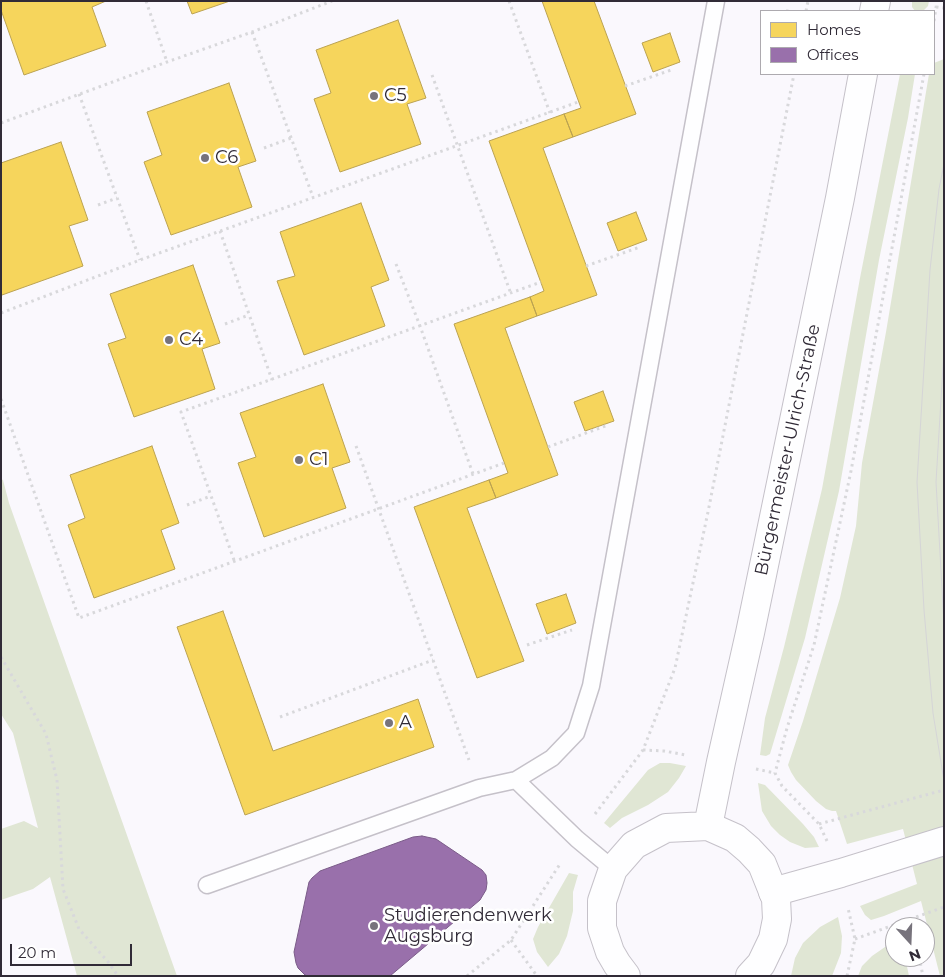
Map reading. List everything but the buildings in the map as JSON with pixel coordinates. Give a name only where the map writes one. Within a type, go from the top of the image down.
[{"type":"main road","name":"Bürgermeister-Ulrich-Straße","points":[[708,826],[840,198],[863,75]]},
{"type":"main road","points":[[614,972],[602,928],[602,901],[613,869],[634,845],[666,828],[708,826],[735,838],[749,850],[762,864],[776,899],[777,919],[773,939],[761,964],[750,976]]},
{"type":"main road","points":[[772,892],[841,874],[944,841]]},
{"type":"lane","points":[[206,885],[479,788],[516,780],[552,758],[576,733],[591,686],[716,1]]},
{"type":"lane","points":[[516,780],[577,839],[613,869]]},
{"type":"path","points":[[146,1],[167,62]]},
{"type":"path","points":[[1,123],[332,1]]},
{"type":"path","points":[[509,1],[550,112]]},
{"type":"path","points":[[935,14],[937,1]]},
{"type":"path","points":[[936,7],[944,8]]},
{"type":"path","points":[[252,32],[313,198]]},
{"type":"path","points":[[625,86],[706,58]]},
{"type":"path","points":[[432,75],[510,294]]},
{"type":"path","points":[[467,976],[511,940],[577,839],[643,750],[675,668],[708,512],[794,75]]},
{"type":"path","points":[[847,976],[855,939],[841,874],[819,824],[782,786],[775,773],[816,636],[851,471],[924,75]]},
{"type":"path","points":[[79,94],[140,260]]},
{"type":"path","points":[[1,313],[140,260],[578,102]]},
{"type":"path","points":[[264,148],[291,138]]},
{"type":"path","points":[[98,205],[117,198]]},
{"type":"path","points":[[220,231],[272,380]]},
{"type":"path","points":[[586,266],[673,236]]},
{"type":"path","points":[[396,264],[473,474]]},
{"type":"path","points":[[234,560],[181,412],[541,282]]},
{"type":"path","points":[[225,324],[249,316]]},
{"type":"path","points":[[1,399],[79,618],[504,463]]},
{"type":"path","points":[[548,447],[641,413]]},
{"type":"path","points":[[356,446],[479,788]]},
{"type":"path","points":[[187,505],[211,496]]},
{"type":"path","points":[[527,645],[602,620]]},
{"type":"path","points":[[1,657],[46,734],[57,780],[63,889],[79,929],[118,976]]},
{"type":"path","points":[[280,717],[432,660]]},
{"type":"path","points":[[819,824],[944,790]]},
{"type":"path","points":[[917,917],[944,907]]},
{"type":"path","points":[[855,939],[885,928]]},
{"type":"path","points":[[511,940],[537,976]]},
{"type":"green space","points":[[912,1],[929,1],[928,6],[924,10],[914,10]]},
{"type":"green space","points":[[944,59],[944,976],[940,976],[935,956],[935,917],[925,917],[921,901],[871,920],[865,915],[860,906],[917,884],[903,829],[847,844],[836,811],[826,809],[816,801],[796,780],[788,765],[840,598],[856,526],[862,463],[929,75],[935,75],[935,63]]},
{"type":"green space","points":[[900,75],[915,75],[879,260],[839,491],[805,638],[770,754],[766,756],[760,755],[765,718],[822,489],[860,278]]},
{"type":"green space","points":[[1,479],[3,480],[9,503],[177,976],[77,976],[50,877],[33,889],[1,900],[1,829],[24,821],[38,828],[13,733],[1,714]]},
{"type":"green space","points":[[660,763],[686,766],[668,792],[622,818],[610,828],[604,823],[648,770]]},
{"type":"green space","points":[[758,783],[765,785],[803,824],[814,837],[819,847],[805,848],[790,842],[771,826],[762,811]]},
{"type":"green space","points":[[569,873],[578,875],[573,892],[573,911],[567,936],[559,954],[548,967],[537,952],[533,939]]},
{"type":"green space","points":[[838,917],[842,936],[841,953],[832,976],[791,976],[795,958],[803,943],[820,927]]},
{"type":"green space","points":[[885,947],[885,967],[907,967],[909,976],[858,976],[862,966]]},
{"type":"tram line","points":[[944,164],[939,189],[930,270],[917,482],[924,610],[933,713],[944,781]]},
{"type":"tram line","points":[[944,350],[936,482],[944,624]]},
{"type":"place","name":"C5","points":[[374,96]]},
{"type":"place","name":"C6","points":[[205,158]]},
{"type":"place","name":"C4","points":[[169,340]]},
{"type":"place","name":"C1","points":[[299,460]]},
{"type":"place","name":"A","points":[[389,723]]},
{"type":"place","name":"Studierendenwerk Augsburg","points":[[374,926]]}]
